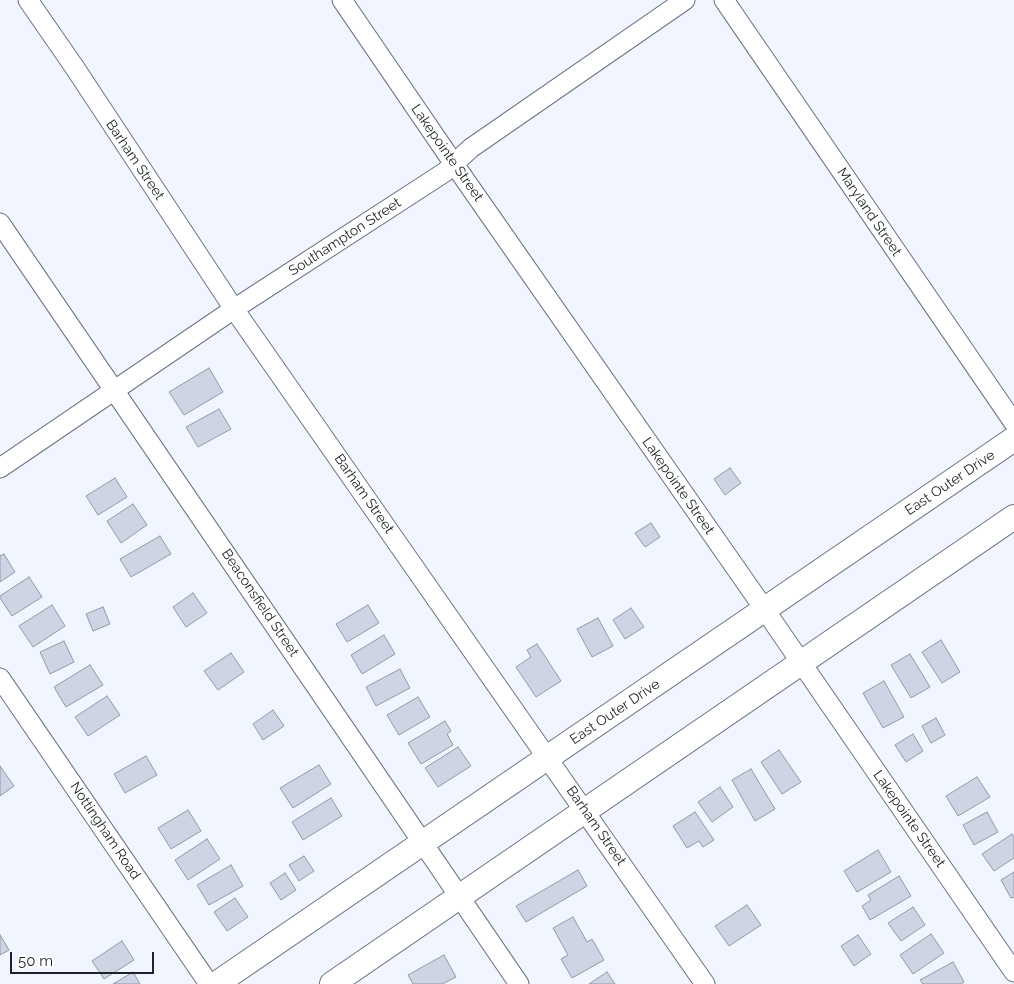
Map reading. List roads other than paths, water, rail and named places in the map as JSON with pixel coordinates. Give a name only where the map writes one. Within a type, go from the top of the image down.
[{"type":"street","name":"Barham Street","points":[[28,0],[234,309],[705,984]]},
{"type":"street","name":"Lakepointe Street","points":[[342,0],[1014,972]]},
{"type":"street","name":"Southampton Street","points":[[0,468],[234,309],[445,172],[470,148],[685,0]]},
{"type":"street","name":"Maryland Street","points":[[724,0],[1014,423]]},
{"type":"street","name":"Beaconsfield Street","points":[[0,223],[519,984]]},
{"type":"street","name":"East Outer Drive","points":[[216,984],[1014,439]]},
{"type":"street","points":[[332,984],[1014,517]]},
{"type":"street","name":"Nottingham Road","points":[[0,678],[209,984]]}]
